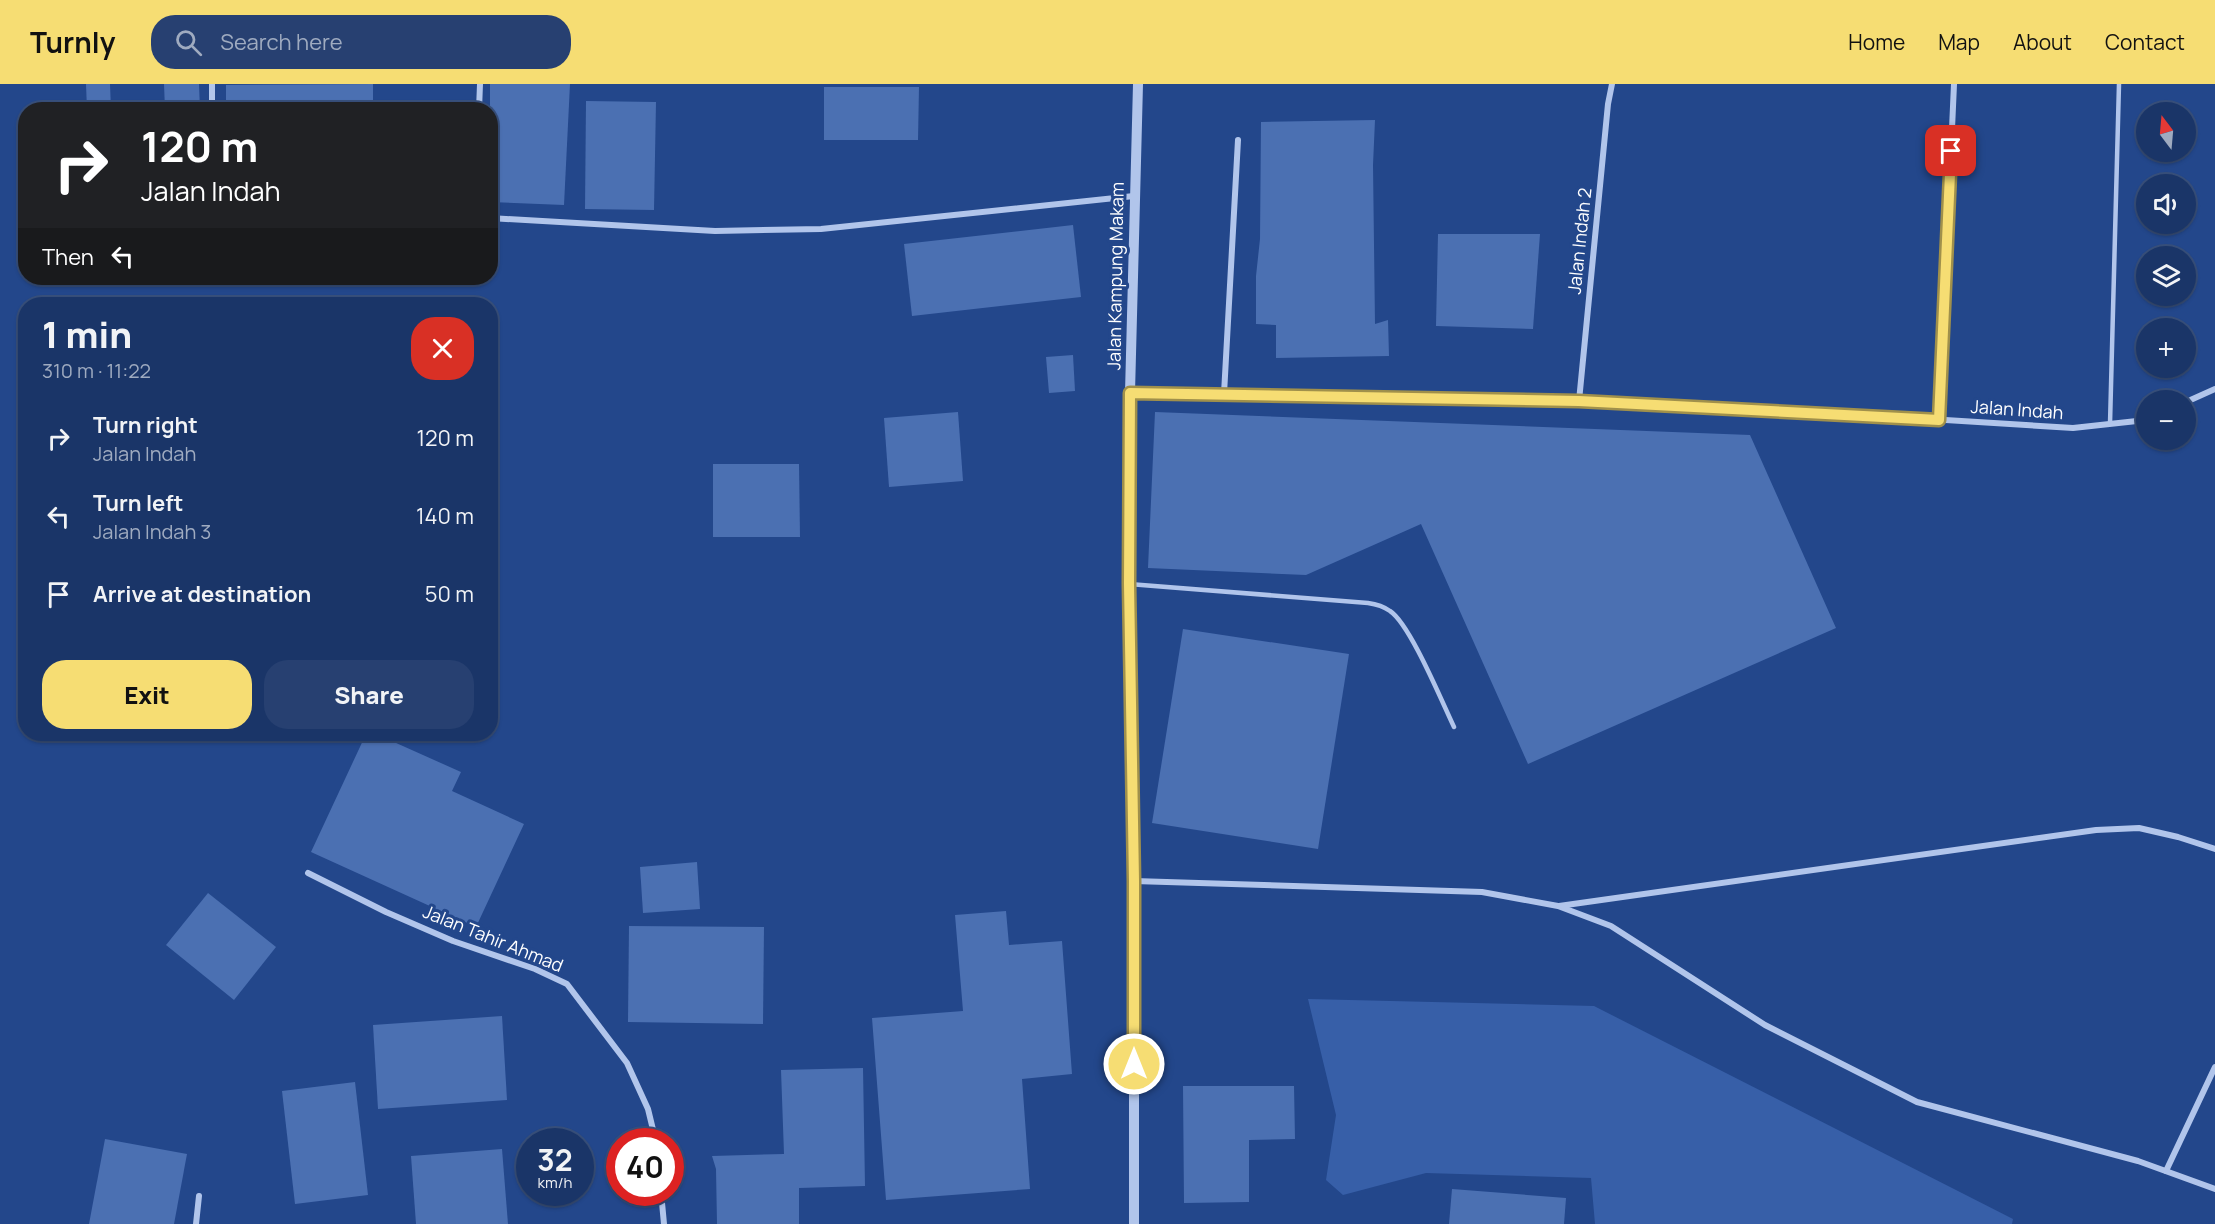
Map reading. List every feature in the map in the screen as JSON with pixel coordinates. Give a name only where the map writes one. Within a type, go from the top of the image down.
[{"type":"street","points":[[212,84],[212,102]]},
{"type":"street","points":[[479,102],[480,84]]},
{"type":"street","name":"Jalan Kampung Makam","points":[[1134,1224],[1134,881],[1129,584],[1130,393],[1138,84]]},
{"type":"street","name":"Jalan Indah 2","points":[[1579,401],[1608,104],[1612,84]]},
{"type":"street","points":[[1939,420],[1954,84]]},
{"type":"street","points":[[1224,394],[1238,140]]},
{"type":"street","points":[[498,218],[715,231],[821,229],[1134,196]]},
{"type":"street","points":[[2196,398],[2215,389]]},
{"type":"street","name":"Jalan Indah","points":[[1130,393],[1579,401],[2073,428],[2136,421]]},
{"type":"street","points":[[1558,906],[2096,830],[2139,828],[2215,849]]},
{"type":"street","name":"Jalan Tahir Ahmad","points":[[308,873],[434,933],[536,969],[567,984],[627,1064],[648,1108],[653,1128]]},
{"type":"street","points":[[1134,881],[1482,892],[1558,906],[1611,926],[1765,1025],[1917,1102],[2138,1161],[2215,1189]]},
{"type":"street","points":[[2166,1172],[2215,1067]]},
{"type":"street","points":[[196,1224],[199,1196]]},
{"type":"street","points":[[663,1206],[664,1224]]},
{"type":"lane","points":[[2110,424],[2119,84]]},
{"type":"lane","points":[[1129,584],[1379,605],[1389,610],[1405,628],[1454,727]]},
{"type":"shaded area","points":[[1308,999],[1594,1006],[2013,1219],[2012,1224],[1595,1224],[1591,1178],[1426,1173],[1343,1195],[1326,1180],[1336,1115]]},
{"type":"building","points":[[86,84],[110,84],[111,102],[87,102]]},
{"type":"building","points":[[164,84],[199,84],[200,102],[165,102]]},
{"type":"building","points":[[373,84],[373,102],[226,102],[226,85]]},
{"type":"building","points":[[490,84],[570,84],[564,205],[498,202],[498,102],[490,102]]},
{"type":"building","points":[[824,87],[919,87],[918,140],[824,140]]},
{"type":"building","points":[[586,101],[656,102],[654,210],[585,209]]},
{"type":"building","points":[[1375,120],[1373,165],[1375,324],[1388,320],[1389,356],[1276,358],[1276,325],[1256,324],[1256,276],[1260,239],[1261,122]]},
{"type":"building","points":[[1073,225],[1081,297],[912,316],[904,244]]},
{"type":"building","points":[[1438,234],[1540,234],[1533,329],[1436,326]]},
{"type":"building","points":[[1073,355],[1075,391],[1049,393],[1046,357]]},
{"type":"building","points":[[958,412],[963,481],[889,487],[884,418]]},
{"type":"building","points":[[1155,412],[1750,435],[1836,628],[1528,764],[1421,524],[1306,575],[1148,568]]},
{"type":"building","points":[[713,464],[799,464],[800,537],[713,537]]},
{"type":"building","points":[[1183,629],[1349,654],[1318,849],[1152,823]]},
{"type":"building","points":[[363,741],[392,741],[461,772],[452,791],[524,824],[476,927],[311,852]]},
{"type":"building","points":[[697,862],[700,909],[643,913],[640,867]]},
{"type":"building","points":[[208,893],[276,947],[234,1000],[166,945]]},
{"type":"building","points":[[1006,911],[1009,945],[1062,941],[1072,1074],[1022,1079],[1030,1189],[886,1200],[872,1018],[963,1011],[955,915]]},
{"type":"building","points":[[629,926],[764,927],[763,1024],[628,1022]]},
{"type":"building","points":[[502,1016],[507,1100],[378,1109],[373,1025]]},
{"type":"building","points":[[863,1068],[865,1186],[799,1188],[799,1224],[717,1224],[716,1169],[712,1156],[784,1154],[781,1070]]},
{"type":"building","points":[[355,1082],[368,1195],[295,1204],[282,1091]]},
{"type":"building","points":[[1183,1086],[1294,1086],[1295,1139],[1249,1140],[1249,1202],[1184,1203]]},
{"type":"building","points":[[105,1139],[187,1154],[174,1224],[89,1224]]},
{"type":"building","points":[[502,1149],[508,1224],[416,1224],[411,1156]]},
{"type":"building","points":[[1452,1189],[1566,1198],[1564,1224],[1449,1224]]},
{"type":"route","points":[[1134,1064],[1134,881],[1129,584],[1130,393],[1579,401],[1939,420],[1951,151]]}]
